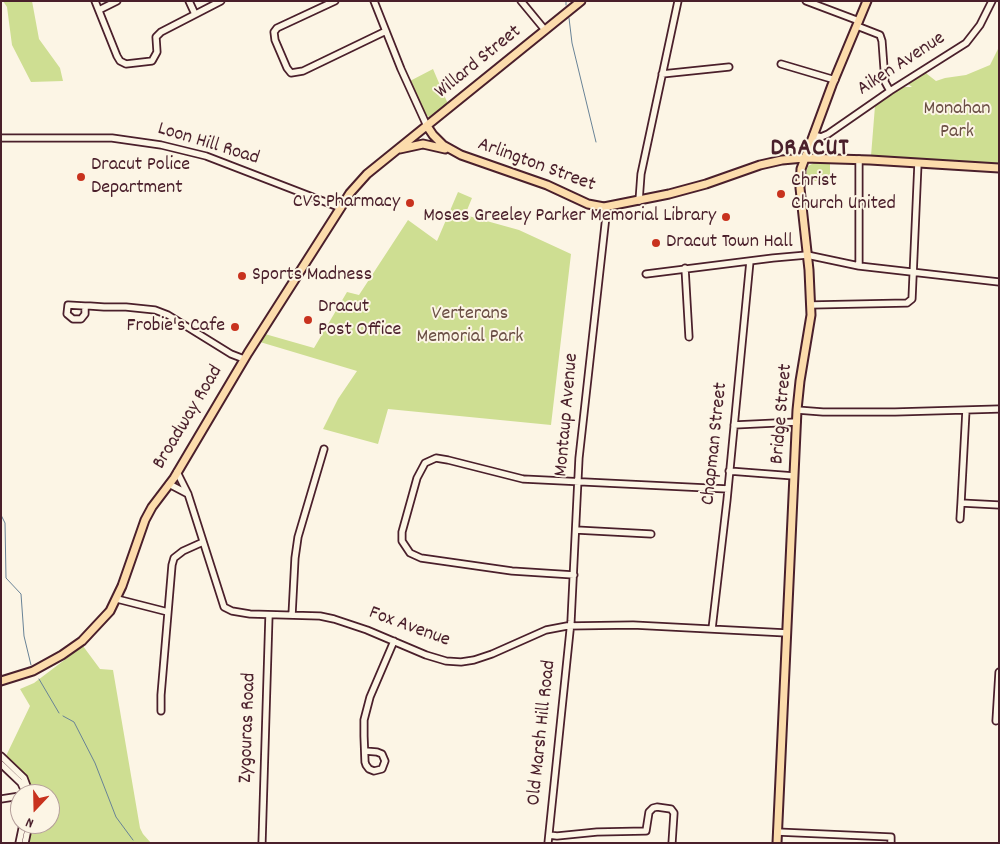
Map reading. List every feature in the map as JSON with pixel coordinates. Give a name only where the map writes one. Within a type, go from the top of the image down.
[{"type":"main road","name":"Willard Street","points":[[397,150],[580,1]]},
{"type":"main road","name":"Bridge Street","points":[[777,843],[797,410],[810,305],[800,188],[801,169],[834,80],[867,1]]},
{"type":"main road","name":"Arlington Street","points":[[427,126],[436,139],[451,150],[483,164],[547,185],[588,204],[607,207],[706,184],[760,165],[782,160],[804,158],[859,159],[999,168]]},
{"type":"main road","points":[[397,150],[423,144],[451,150]]},
{"type":"main road","name":"Broadway Road","points":[[1,681],[33,671],[62,655],[82,641],[101,623],[117,599],[144,520],[177,472],[244,359],[350,193],[367,174],[397,150]]},
{"type":"street","points":[[94,1],[117,56],[122,63],[134,64],[152,61],[157,52],[157,36],[161,32],[221,1]]},
{"type":"street","points":[[99,10],[117,1]]},
{"type":"street","points":[[189,1],[195,14]]},
{"type":"street","points":[[336,1],[277,28],[274,32],[274,40],[291,73],[303,71],[386,31]]},
{"type":"street","points":[[375,3],[382,1]]},
{"type":"street","points":[[521,1],[545,30]]},
{"type":"street","points":[[639,201],[641,174],[678,1]]},
{"type":"street","points":[[806,1],[880,35],[885,82],[890,91]]},
{"type":"street","name":"Aiken Avenue","points":[[813,135],[821,137],[828,134],[890,91],[966,43],[980,25],[992,1]]},
{"type":"street","name":"Arlington Street","points":[[375,3],[401,69],[427,126]]},
{"type":"street","points":[[781,64],[834,80]]},
{"type":"street","points":[[662,74],[730,67]]},
{"type":"street","name":"Loon Hill Road","points":[[1,138],[112,138],[161,145],[206,156],[341,208]]},
{"type":"street","points":[[859,159],[860,266]]},
{"type":"street","points":[[810,305],[907,303],[912,299],[918,163]]},
{"type":"street","name":"Montaup Avenue","points":[[570,626],[585,396],[607,207]]},
{"type":"street","points":[[646,274],[807,255],[860,266],[999,282]]},
{"type":"street","name":"Chapman Street","points":[[712,629],[730,471],[750,261]]},
{"type":"street","points":[[686,268],[689,337]]},
{"type":"street","points":[[85,306],[147,308],[162,312],[231,354],[244,359]]},
{"type":"street","points":[[797,410],[843,412],[999,410]]},
{"type":"street","points":[[960,519],[966,410]]},
{"type":"street","points":[[734,425],[797,422]]},
{"type":"street","points":[[292,615],[298,537],[324,450]]},
{"type":"street","points":[[574,575],[512,572],[421,558],[410,553],[402,541],[402,532],[417,478],[425,463],[436,458],[523,479],[728,490]]},
{"type":"street","points":[[730,471],[794,476]]},
{"type":"street","name":"Fox Avenue","points":[[177,472],[188,494],[224,607],[232,611],[250,614],[320,616],[334,619],[426,655],[446,661],[460,662],[492,654],[546,630],[570,626],[632,626],[787,633]]},
{"type":"street","points":[[169,484],[188,494]]},
{"type":"street","points":[[961,503],[999,505]]},
{"type":"street","points":[[576,530],[651,534]]},
{"type":"street","points":[[161,712],[160,695],[174,558],[183,550],[204,542]]},
{"type":"street","points":[[117,599],[168,612]]},
{"type":"street","name":"Zygouras Road","points":[[262,843],[269,615]]},
{"type":"street","name":"Old Marsh Hill Road","points":[[548,843],[570,626]]},
{"type":"street","points":[[364,751],[364,720],[367,704],[394,641]]},
{"type":"street","points":[[996,721],[999,672]]},
{"type":"street","points":[[1,756],[8,767]]},
{"type":"street","points":[[1,764],[24,778],[26,784]]},
{"type":"street","points":[[549,835],[646,831],[649,812],[657,807],[671,809],[674,813],[672,843]]},
{"type":"street","points":[[778,832],[891,840]]},
{"type":"green space","points":[[3,1],[32,1],[39,39],[60,68],[63,81],[31,82],[12,45],[7,7]]},
{"type":"green space","name":"Monahan Park","points":[[999,47],[999,164],[871,156],[875,106],[901,87],[912,87],[908,84],[925,70],[936,81],[966,75],[990,65]]},
{"type":"green space","points":[[433,69],[448,104],[429,117],[424,113],[410,81]]},
{"type":"green space","points":[[816,162],[830,163],[830,181],[804,181],[808,166]]},
{"type":"green space","name":"Verterans Memorial Park","points":[[458,192],[472,198],[465,215],[519,230],[571,254],[551,425],[388,409],[378,444],[323,429],[338,399],[357,371],[260,342],[265,334],[314,348],[347,292],[359,295],[408,220],[437,241]]},
{"type":"green space","points":[[83,646],[100,669],[113,670],[140,828],[151,843],[28,843],[29,834],[60,834],[60,784],[30,784],[25,774],[6,756],[30,706],[20,689],[34,683]]},
{"type":"waterway","points":[[569,18],[572,43],[596,142]]},
{"type":"waterway","points":[[1,515],[5,523],[6,578],[21,594],[24,636],[31,665]]},
{"type":"waterway","points":[[39,679],[59,713]]},
{"type":"waterway","points":[[63,716],[74,722],[95,763],[116,817],[133,840]]},
{"type":"place","name":"Dracut Police Department","points":[[81,177]]},
{"type":"place","name":"Christ Church United","points":[[781,194]]},
{"type":"place","name":"CVS Pharmacy","points":[[410,203]]},
{"type":"place","name":"Moses Greeley Parker Memorial Library","points":[[726,217]]},
{"type":"place","name":"Dracut Town Hall","points":[[656,243]]},
{"type":"place","name":"Sports Madness","points":[[242,276]]},
{"type":"place","name":"Dracut Post Office","points":[[308,320]]},
{"type":"place","name":"Frobie's Cafe","points":[[235,327]]},
{"type":"district","name":"DRACUT","points":[[810,151]]}]
